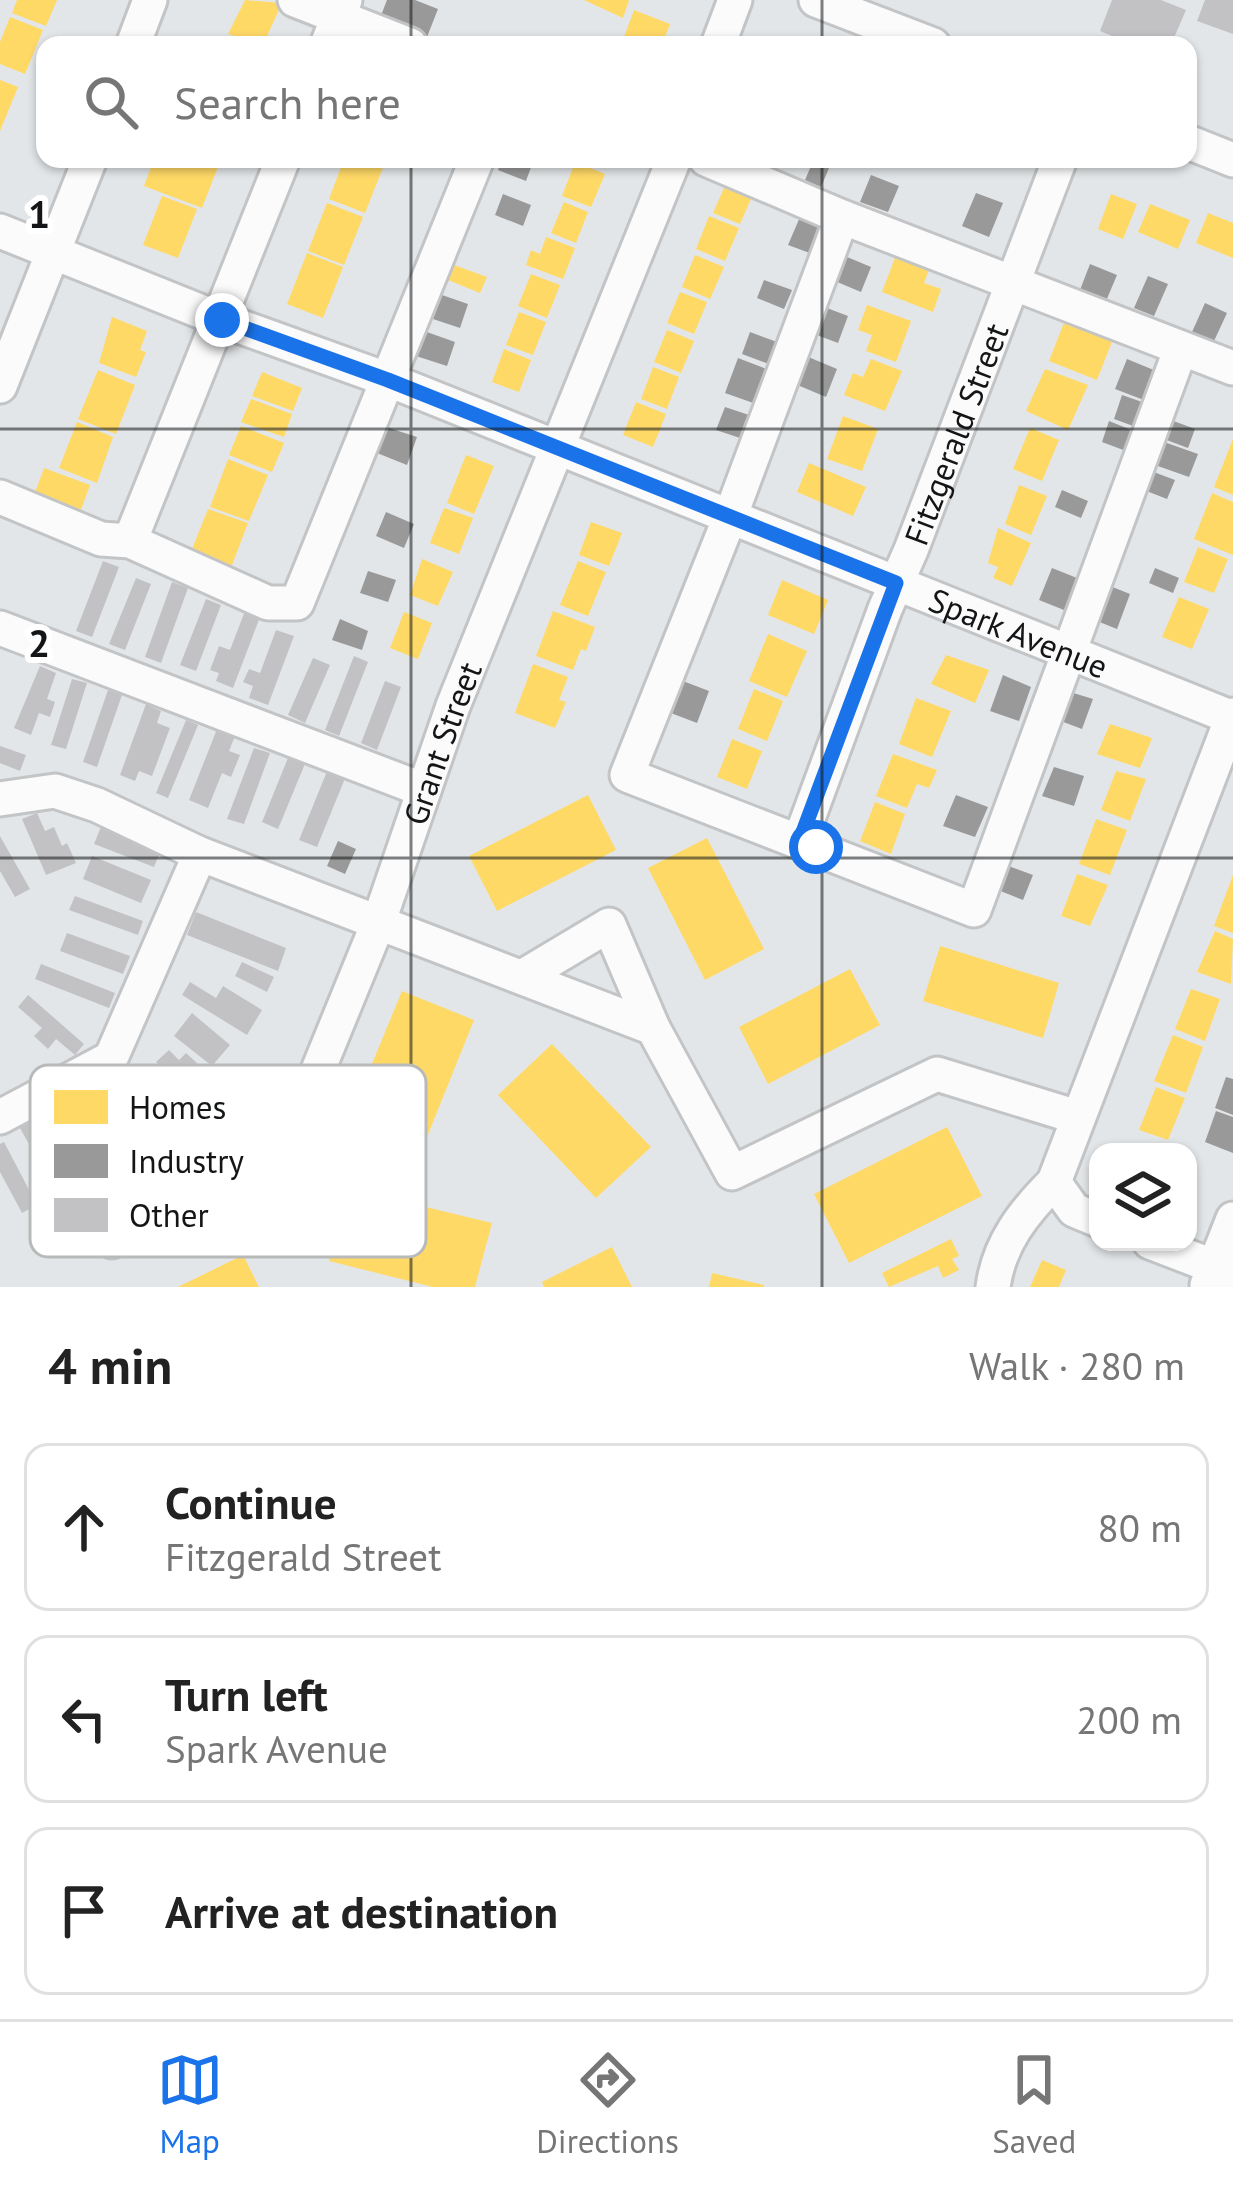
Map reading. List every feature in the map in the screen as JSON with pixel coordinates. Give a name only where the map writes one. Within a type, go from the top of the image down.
[{"type":"street","points":[[136,36],[150,0]]},
{"type":"street","points":[[296,0],[337,21],[383,36]]},
{"type":"street","points":[[721,36],[735,0]]},
{"type":"street","points":[[816,0],[910,36]]},
{"type":"street","points":[[1197,146],[1233,160]]},
{"type":"street","points":[[0,386],[87,168]]},
{"type":"street","points":[[130,541],[280,168]]},
{"type":"street","points":[[0,497],[100,539],[130,541],[268,603],[297,603],[473,168]]},
{"type":"street","name":"Grant Street","points":[[320,1065],[379,920],[453,706],[670,168]]},
{"type":"street","points":[[727,168],[1233,368]]},
{"type":"street","name":"Fitzgerald Street","points":[[800,840],[1056,168]]},
{"type":"street","points":[[842,217],[627,775],[974,910],[1180,348]]},
{"type":"street","name":"Spark Avenue","points":[[0,231],[388,380],[1233,717]]},
{"type":"street","points":[[0,628],[424,790]]},
{"type":"street","points":[[993,1287],[996,1267],[1020,1216],[1054,1182],[1233,717]]},
{"type":"street","points":[[0,799],[55,790],[200,854],[653,1028]]},
{"type":"street","points":[[98,1065],[111,1058],[200,854]]},
{"type":"street","points":[[522,977],[610,925],[653,1028],[731,1173],[937,1074],[1077,1118]]},
{"type":"street","points":[[0,1117],[30,1101]]},
{"type":"street","points":[[1054,1182],[1074,1210],[1089,1216]]},
{"type":"street","points":[[1168,1251],[1218,1276],[1233,1219]]},
{"type":"building: Homes","points":[[17,0],[57,0],[46,26],[12,13]]},
{"type":"building: Homes","points":[[245,0],[282,3],[267,36],[228,34]]},
{"type":"building: Homes","points":[[584,0],[629,0],[623,18]]},
{"type":"building: Homes","points":[[634,10],[670,24],[665,36],[624,36]]},
{"type":"building: Homes","points":[[10,17],[43,30],[36,36],[25,74],[0,64],[0,42]]},
{"type":"building: Homes","points":[[0,80],[18,87],[0,131]]},
{"type":"building: Homes","points":[[151,168],[218,168],[202,208],[144,186]]},
{"type":"building: Homes","points":[[341,168],[383,168],[365,213],[329,199]]},
{"type":"building: Homes","points":[[573,168],[605,174],[591,207],[562,196]]},
{"type":"building: Homes","points":[[727,181],[754,192],[740,224],[713,213]]},
{"type":"building: Homes","points":[[1111,194],[1137,204],[1123,239],[1098,229]]},
{"type":"building: Homes","points":[[162,196],[197,209],[178,258],[143,245]]},
{"type":"building: Homes","points":[[564,202],[588,212],[576,243],[551,233]]},
{"type":"building: Homes","points":[[327,203],[363,217],[344,265],[308,251]]},
{"type":"building: Homes","points":[[1150,204],[1190,220],[1178,249],[1138,232]]},
{"type":"building: Homes","points":[[1208,213],[1233,223],[1233,258],[1196,243]]},
{"type":"building: Homes","points":[[709,216],[739,228],[725,261],[696,249]]},
{"type":"building: Homes","points":[[546,237],[575,248],[563,279],[526,265],[531,250],[540,254]]},
{"type":"building: Homes","points":[[899,247],[933,260],[924,283],[941,289],[933,312],[882,292]]},
{"type":"building: Homes","points":[[307,253],[343,267],[323,318],[287,304]]},
{"type":"building: Homes","points":[[695,255],[724,267],[710,299],[682,287]]},
{"type":"building: Homes","points":[[454,265],[487,277],[480,293],[448,280]]},
{"type":"building: Homes","points":[[531,274],[560,285],[547,318],[518,306]]},
{"type":"building: Homes","points":[[680,292],[707,302],[694,334],[667,323]]},
{"type":"building: Homes","points":[[867,305],[911,321],[896,362],[866,351],[872,335],[858,330]]},
{"type":"building: Homes","points":[[519,312],[546,322],[533,355],[506,345]]},
{"type":"building: Homes","points":[[112,317],[147,331],[140,350],[146,352],[136,377],[99,363]]},
{"type":"building: Homes","points":[[1065,320],[1113,339],[1097,380],[1049,361]]},
{"type":"building: Homes","points":[[667,330],[694,341],[681,373],[654,362]]},
{"type":"building: Homes","points":[[504,349],[531,360],[519,392],[492,382]]},
{"type":"building: Homes","points":[[871,359],[902,371],[885,411],[844,395],[853,373],[863,377]]},
{"type":"building: Homes","points":[[653,367],[679,377],[667,409],[641,399]]},
{"type":"building: Homes","points":[[1045,369],[1088,385],[1068,430],[1026,411]]},
{"type":"building: Homes","points":[[98,370],[135,385],[116,434],[78,419]]},
{"type":"building: Homes","points":[[262,372],[302,388],[293,411],[252,396]]},
{"type":"building: Homes","points":[[251,399],[292,414],[284,437],[241,422]]},
{"type":"building: Homes","points":[[636,402],[666,414],[653,447],[623,435]]},
{"type":"building: Homes","points":[[843,416],[878,429],[862,471],[827,459]]},
{"type":"building: Homes","points":[[77,422],[113,437],[97,483],[59,468]]},
{"type":"building: Homes","points":[[241,426],[284,443],[272,472],[229,455]]},
{"type":"building: Homes","points":[[1030,428],[1059,440],[1042,481],[1013,469]]},
{"type":"building: Homes","points":[[1233,439],[1233,495],[1214,487]]},
{"type":"building: Homes","points":[[466,455],[494,466],[474,514],[447,503]]},
{"type":"building: Homes","points":[[228,459],[268,475],[249,521],[210,507]]},
{"type":"building: Homes","points":[[809,463],[866,487],[853,516],[797,492]]},
{"type":"building: Homes","points":[[44,468],[90,485],[79,515],[33,498]]},
{"type":"building: Homes","points":[[1019,485],[1047,496],[1031,535],[1005,524]]},
{"type":"building: Homes","points":[[1212,493],[1233,502],[1233,555],[1194,539]]},
{"type":"building: Homes","points":[[444,508],[473,518],[459,554],[430,543]]},
{"type":"building: Homes","points":[[208,509],[248,523],[229,573],[188,559]]},
{"type":"building: Homes","points":[[591,522],[622,533],[609,566],[579,555]]},
{"type":"building: Homes","points":[[998,528],[1031,543],[1012,586],[993,578],[998,567],[988,563]]},
{"type":"building: Homes","points":[[1198,547],[1228,559],[1214,593],[1184,582]]},
{"type":"building: Homes","points":[[422,559],[453,572],[438,606],[410,595]]},
{"type":"building: Homes","points":[[578,561],[606,572],[588,616],[560,605]]},
{"type":"building: Homes","points":[[782,580],[828,600],[814,634],[768,615]]},
{"type":"building: Homes","points":[[1179,597],[1209,609],[1192,649],[1162,637]]},
{"type":"building: Homes","points":[[553,611],[595,627],[573,670],[536,656]]},
{"type":"building: Homes","points":[[404,612],[432,623],[418,659],[390,648]]},
{"type":"building: Homes","points":[[768,634],[807,651],[787,697],[749,681]]},
{"type":"building: Homes","points":[[946,655],[989,670],[975,703],[931,684]]},
{"type":"building: Homes","points":[[533,664],[568,677],[559,700],[566,702],[555,728],[515,713]]},
{"type":"building: Homes","points":[[754,689],[783,701],[767,741],[738,729]]},
{"type":"building: Homes","points":[[916,698],[951,711],[932,757],[899,744]]},
{"type":"building: Homes","points":[[1110,724],[1152,738],[1140,768],[1097,754]]},
{"type":"building: Homes","points":[[732,739],[762,751],[747,789],[717,777]]},
{"type":"building: Homes","points":[[893,754],[937,770],[929,788],[917,784],[907,808],[876,796]]},
{"type":"building: Homes","points":[[1116,771],[1146,779],[1130,821],[1101,810]]},
{"type":"building: Homes","points":[[588,795],[616,850],[497,911],[469,856]]},
{"type":"building: Homes","points":[[875,802],[905,814],[891,854],[860,841]]},
{"type":"building: Homes","points":[[1096,819],[1127,830],[1110,875],[1079,864]]},
{"type":"building: Homes","points":[[707,838],[764,949],[705,980],[648,868]]},
{"type":"building: Homes","points":[[1077,874],[1108,885],[1090,926],[1061,916]]},
{"type":"building: Homes","points":[[1233,875],[1233,933],[1214,926]]},
{"type":"building: Homes","points":[[1215,931],[1233,939],[1231,984],[1197,972]]},
{"type":"building: Homes","points":[[940,946],[1059,983],[1043,1038],[923,1001]]},
{"type":"building: Homes","points":[[850,969],[880,1025],[768,1084],[739,1027]]},
{"type":"building: Homes","points":[[1191,989],[1220,999],[1205,1041],[1175,1029]]},
{"type":"building: Homes","points":[[402,991],[474,1020],[426,1140],[426,1065],[371,1065]]},
{"type":"building: Homes","points":[[1173,1035],[1203,1047],[1186,1093],[1154,1081]]},
{"type":"building: Homes","points":[[552,1044],[651,1147],[596,1198],[498,1095]]},
{"type":"building: Homes","points":[[1156,1087],[1185,1098],[1168,1140],[1139,1130]]},
{"type":"building: Homes","points":[[947,1127],[982,1196],[849,1263],[814,1194]]},
{"type":"building: Homes","points":[[426,1207],[492,1223],[475,1287],[433,1287],[329,1261],[330,1257],[426,1257]]},
{"type":"building: Homes","points":[[951,1239],[959,1256],[952,1259],[959,1270],[943,1278],[938,1266],[889,1287],[882,1273]]},
{"type":"building: Homes","points":[[612,1247],[632,1287],[544,1287],[542,1282]]},
{"type":"building: Homes","points":[[244,1257],[259,1287],[178,1287]]},
{"type":"building: Homes","points":[[1042,1260],[1066,1270],[1059,1287],[1030,1287]]},
{"type":"building: Homes","points":[[712,1273],[764,1285],[764,1287],[709,1287]]},
{"type":"building: Industry","points":[[387,0],[415,0],[438,9],[427,36],[380,18]]},
{"type":"building: Industry","points":[[499,168],[531,168],[526,181]]},
{"type":"building: Industry","points":[[810,168],[829,168],[821,187],[805,180]]},
{"type":"building: Industry","points":[[871,175],[899,186],[888,212],[860,202]]},
{"type":"building: Industry","points":[[976,193],[1003,203],[989,237],[962,226]]},
{"type":"building: Industry","points":[[503,194],[531,205],[523,226],[495,215]]},
{"type":"building: Industry","points":[[800,217],[826,227],[815,255],[788,245]]},
{"type":"building: Industry","points":[[840,254],[871,267],[861,292],[830,279]]},
{"type":"building: Industry","points":[[1090,264],[1117,275],[1106,301],[1080,290]]},
{"type":"building: Industry","points":[[1148,276],[1168,284],[1154,316],[1134,308]]},
{"type":"building: Industry","points":[[764,280],[792,290],[784,309],[757,298]]},
{"type":"building: Industry","points":[[442,295],[468,304],[460,328],[433,319]]},
{"type":"building: Industry","points":[[1205,303],[1227,313],[1214,341],[1192,332]]},
{"type":"building: Industry","points":[[819,305],[848,316],[838,343],[809,332]]},
{"type":"building: Industry","points":[[424,331],[455,342],[447,366],[416,356]]},
{"type":"building: Industry","points":[[750,332],[777,342],[769,364],[742,354]]},
{"type":"building: Industry","points":[[806,356],[837,369],[826,397],[795,384]]},
{"type":"building: Industry","points":[[738,358],[769,370],[756,404],[725,393]]},
{"type":"building: Industry","points":[[1127,359],[1161,373],[1149,402],[1115,389]]},
{"type":"building: Industry","points":[[1122,395],[1145,403],[1136,427],[1114,419]]},
{"type":"building: Industry","points":[[725,407],[752,416],[743,439],[716,430]]},
{"type":"building: Industry","points":[[1171,420],[1195,429],[1188,448],[1164,439]]},
{"type":"building: Industry","points":[[1109,421],[1134,431],[1126,451],[1102,442]]},
{"type":"building: Industry","points":[[386,427],[417,437],[407,465],[377,453]]},
{"type":"building: Industry","points":[[1164,442],[1198,454],[1189,477],[1155,465]]},
{"type":"building: Industry","points":[[1151,471],[1175,480],[1167,499],[1144,490]]},
{"type":"building: Industry","points":[[1062,490],[1088,501],[1081,518],[1055,507]]},
{"type":"building: Industry","points":[[386,512],[414,524],[404,548],[376,536]]},
{"type":"building: Industry","points":[[1052,568],[1077,578],[1064,610],[1039,600]]},
{"type":"building: Industry","points":[[1155,568],[1179,578],[1173,593],[1149,583]]},
{"type":"building: Industry","points":[[368,571],[396,580],[388,602],[360,593]]},
{"type":"building: Industry","points":[[1105,584],[1130,594],[1117,629],[1092,619]]},
{"type":"building: Industry","points":[[340,619],[368,631],[362,650],[332,640]]},
{"type":"building: Industry","points":[[1003,675],[1031,687],[1019,721],[990,711]]},
{"type":"building: Industry","points":[[675,678],[709,691],[697,723],[663,710]]},
{"type":"building: Industry","points":[[1067,691],[1093,699],[1082,729],[1058,720]]},
{"type":"building: Industry","points":[[1054,767],[1084,776],[1074,806],[1042,796]]},
{"type":"building: Industry","points":[[956,795],[988,807],[975,837],[943,826]]},
{"type":"building: Industry","points":[[338,841],[356,849],[345,874],[327,866]]},
{"type":"building: Industry","points":[[1003,864],[1033,875],[1023,900],[993,888]]},
{"type":"building: Industry","points":[[1226,1077],[1233,1079],[1233,1115],[1215,1108]]},
{"type":"building: Industry","points":[[1216,1111],[1233,1117],[1233,1153],[1205,1142]]},
{"type":"building: Other","points":[[1112,0],[1161,0],[1186,10],[1175,36],[1112,36],[1100,31]]},
{"type":"building: Other","points":[[1205,0],[1233,0],[1233,34],[1197,21]]},
{"type":"building: Other","points":[[103,561],[119,567],[92,637],[76,631]]},
{"type":"building: Other","points":[[136,578],[151,584],[125,650],[109,644]]},
{"type":"building: Other","points":[[172,582],[188,588],[161,663],[145,657]]},
{"type":"building: Other","points":[[206,599],[221,605],[196,671],[180,665]]},
{"type":"building: Other","points":[[245,611],[260,617],[233,688],[216,681],[219,673],[210,670],[219,646],[230,650]]},
{"type":"building: Other","points":[[276,630],[294,636],[268,705],[249,698],[253,686],[243,682],[249,669],[260,673]]},
{"type":"building: Other","points":[[354,656],[368,662],[339,736],[325,730]]},
{"type":"building: Other","points":[[313,658],[330,665],[305,723],[288,715]]},
{"type":"building: Other","points":[[40,666],[56,673],[47,699],[55,702],[50,717],[39,713],[31,735],[14,728]]},
{"type":"building: Other","points":[[72,679],[87,683],[66,749],[51,745]]},
{"type":"building: Other","points":[[385,681],[401,687],[377,750],[361,743]]},
{"type":"building: Other","points":[[108,690],[122,695],[97,767],[83,762]]},
{"type":"building: Other","points":[[146,704],[161,711],[157,723],[170,728],[152,776],[139,771],[135,781],[120,775]]},
{"type":"building: Other","points":[[186,720],[198,725],[168,798],[156,793]]},
{"type":"building: Other","points":[[217,729],[235,736],[229,751],[240,755],[231,777],[222,773],[208,808],[189,800]]},
{"type":"building: Other","points":[[0,746],[26,755],[20,771],[0,763]]},
{"type":"building: Other","points":[[254,748],[270,753],[244,824],[227,819]]},
{"type":"building: Other","points":[[290,753],[307,759],[278,829],[262,822]]},
{"type":"building: Other","points":[[328,769],[346,776],[317,847],[299,840]]},
{"type":"building: Other","points":[[37,813],[45,831],[54,827],[62,846],[67,843],[76,863],[46,875],[22,819]]},
{"type":"building: Other","points":[[103,822],[163,845],[154,867],[94,844]]},
{"type":"building: Other","points":[[0,836],[30,889],[15,897],[0,871]]},
{"type":"building: Other","points":[[92,856],[151,880],[141,903],[83,879]]},
{"type":"building: Other","points":[[75,896],[143,921],[138,935],[69,910]]},
{"type":"building: Other","points":[[196,912],[286,948],[278,971],[187,935]]},
{"type":"building: Other","points":[[67,933],[130,956],[123,974],[60,951]]},
{"type":"building: Other","points":[[242,962],[274,977],[267,992],[235,976]]},
{"type":"building: Other","points":[[41,964],[115,993],[109,1008],[35,979]]},
{"type":"building: Other","points":[[190,982],[216,998],[223,986],[262,1010],[247,1035],[182,995]]},
{"type":"building: Other","points":[[28,995],[84,1044],[75,1055],[56,1039],[48,1049],[34,1036],[42,1028],[18,1007]]},
{"type":"building: Other","points":[[192,1013],[230,1045],[211,1065],[174,1036]]},
{"type":"building: Other","points":[[169,1050],[179,1060],[186,1053],[197,1063],[159,1065],[156,1062]]},
{"type":"building: Other","points":[[30,1123],[30,1146],[20,1128]]},
{"type":"building: Other","points":[[4,1142],[30,1192],[30,1209],[22,1213],[0,1172],[0,1144]]},
{"type":"route","points":[[222,320],[388,380],[896,583],[800,840],[816,847]]}]
